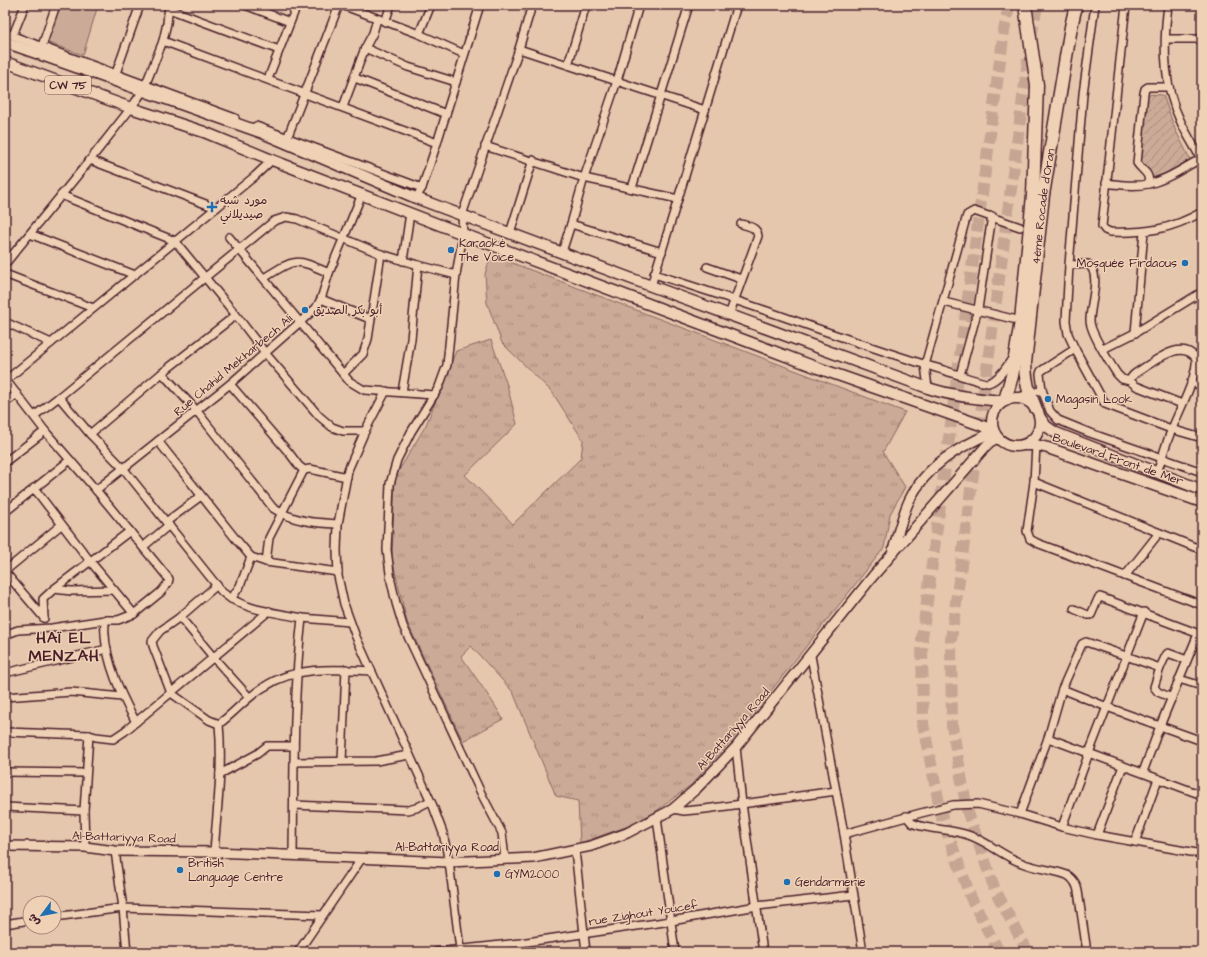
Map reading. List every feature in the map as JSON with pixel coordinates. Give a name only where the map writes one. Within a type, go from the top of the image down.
[{"type":"highway","name":"4ème Rocade d'Oran","points":[[1007,400],[1021,321],[1033,195],[1037,85],[1025,5]]},
{"type":"highway","name":"4ème Rocade d'Oran","points":[[1037,411],[1029,394],[1025,378],[1025,363],[1043,195],[1071,26],[1076,5]]},
{"type":"main road","name":"CW 75","points":[[9,38],[287,140],[416,198],[729,316],[928,388],[977,398],[1007,400]]},
{"type":"main road","name":"CW 75","points":[[5,62],[131,108]]},
{"type":"main road","points":[[131,108],[204,132],[463,234],[818,368],[978,424],[994,434],[1007,445],[1020,446],[1026,445],[1032,441],[1039,430],[1037,411]]},
{"type":"main road","points":[[994,434],[991,422],[992,414],[996,408],[1007,400],[1026,400],[1037,411],[1046,426],[1056,433],[1202,490]]},
{"type":"main road","points":[[892,554],[905,509],[922,480],[944,459],[977,439],[994,434]]},
{"type":"main road","name":"Al-Battariyya Road","points":[[5,846],[85,847],[115,851],[214,852],[450,862],[533,858],[575,850],[601,843],[627,833],[673,809],[697,788],[736,747],[892,554],[990,442],[994,434]]},
{"type":"main road","name":"Boulevard Front de Mer","points":[[1026,445],[1036,445],[1048,448],[1202,502]]},
{"type":"street","points":[[9,38],[25,5]]},
{"type":"street","points":[[42,46],[56,5]]},
{"type":"street","points":[[116,73],[140,5]]},
{"type":"street","points":[[245,5],[290,22]]},
{"type":"street","points":[[268,79],[297,5]]},
{"type":"street","points":[[338,5],[287,140],[422,188]]},
{"type":"street","points":[[342,5],[418,34],[464,54]]},
{"type":"street","points":[[385,22],[391,5]]},
{"type":"street","points":[[418,34],[431,5]]},
{"type":"street","points":[[416,198],[422,188],[437,143],[480,5]]},
{"type":"street","points":[[505,859],[502,833],[479,788],[403,626],[391,581],[387,550],[390,484],[397,460],[411,432],[442,380],[447,365],[456,275],[463,234],[462,215],[519,49],[532,5]]},
{"type":"street","points":[[568,65],[586,5]]},
{"type":"street","points":[[562,252],[584,178],[617,81],[639,5]]},
{"type":"street","points":[[632,188],[689,5]]},
{"type":"street","points":[[651,286],[737,5]]},
{"type":"street","points":[[1095,5],[1083,94],[1069,265],[1066,321],[1068,334],[1105,404],[1172,429],[1202,438]]},
{"type":"street","points":[[1126,5],[1101,223],[1103,228],[1110,232],[1144,232],[1178,224],[1202,212]]},
{"type":"street","points":[[1106,184],[1148,184],[1171,175],[1202,159],[1179,119],[1170,88],[1166,69],[1168,5]]},
{"type":"street","points":[[5,264],[90,160],[131,108],[144,88],[163,41],[169,7],[279,50]]},
{"type":"street","points":[[344,107],[377,19]]},
{"type":"street","points":[[5,32],[9,38],[42,46],[116,73],[144,88]]},
{"type":"street","points":[[1166,39],[1202,39]]},
{"type":"street","points":[[163,41],[344,107],[437,143]]},
{"type":"street","points":[[365,48],[408,67],[456,82]]},
{"type":"street","points":[[519,49],[705,110]]},
{"type":"street","points":[[355,78],[446,114]]},
{"type":"street","points":[[1148,184],[1148,176],[1137,163],[1144,93],[1148,87],[1170,88]]},
{"type":"street","points":[[485,146],[533,160],[584,178],[678,199]]},
{"type":"street","points":[[90,160],[216,208]]},
{"type":"street","points":[[5,636],[18,630],[52,628],[105,620],[118,620],[134,614],[161,592],[168,583],[169,579],[96,490],[45,431],[6,379],[135,275],[255,176],[272,160]]},
{"type":"street","points":[[510,233],[533,160]]},
{"type":"street","name":"Rue Chahid Mekharbech Ali","points":[[96,490],[230,384],[266,354],[316,308],[321,299],[329,273],[362,194]]},
{"type":"street","points":[[61,195],[175,241],[266,354],[319,416],[332,426],[343,431],[365,431]]},
{"type":"street","points":[[928,388],[925,365],[944,302],[967,215],[974,211],[1020,227]]},
{"type":"street","points":[[403,261],[410,213]]},
{"type":"street","points":[[960,375],[978,309],[992,216]]},
{"type":"street","points":[[34,416],[274,221],[286,217],[297,219],[381,254],[456,275]]},
{"type":"street","points":[[571,224],[662,252]]},
{"type":"street","points":[[729,316],[758,234],[753,228],[741,224]]},
{"type":"street","points":[[1135,333],[1144,232]]},
{"type":"street","points":[[30,234],[135,275]]},
{"type":"street","points":[[229,237],[349,381],[364,390],[434,395]]},
{"type":"street","points":[[344,374],[363,354],[369,335],[370,319],[381,254]]},
{"type":"street","points":[[264,278],[293,262],[307,263],[329,273]]},
{"type":"street","points":[[1069,265],[1088,264],[1093,269],[1095,277],[1090,322],[1094,334],[1117,374],[1122,379],[1130,381],[1136,386],[1182,404]]},
{"type":"street","points":[[402,392],[411,339],[418,265]]},
{"type":"street","points":[[707,267],[741,279]]},
{"type":"street","points":[[5,274],[93,308]]},
{"type":"street","points":[[654,274],[981,383],[988,383],[999,376],[1015,353]]},
{"type":"street","points":[[1103,349],[1135,333],[1202,292]]},
{"type":"street","points":[[321,299],[370,319]]},
{"type":"street","points":[[944,302],[978,309],[1021,321]]},
{"type":"street","points":[[90,434],[162,373],[236,315]]},
{"type":"street","points":[[5,322],[51,343]]},
{"type":"street","points":[[1075,349],[1041,371],[1040,374],[1042,390],[1050,411],[1058,420],[1090,433],[1202,472]]},
{"type":"street","points":[[1130,381],[1131,377],[1160,357],[1177,350],[1186,351],[1196,358]]},
{"type":"street","points":[[1157,473],[1172,429],[1191,382],[1196,365],[1196,358],[1202,352]]},
{"type":"street","points":[[162,373],[196,410],[273,508],[282,514],[309,522],[338,524]]},
{"type":"street","points":[[1191,382],[1202,386]]},
{"type":"street","points":[[230,384],[304,470],[310,469],[347,477]]},
{"type":"street","points":[[1007,400],[1042,390]]},
{"type":"street","points":[[386,391],[365,431],[348,470],[338,524],[338,572],[344,604],[350,622],[443,833],[450,862],[462,951]]},
{"type":"street","points":[[5,403],[17,394]]},
{"type":"street","points":[[59,397],[90,434],[123,468],[217,585],[231,599],[241,605],[302,618],[350,622]]},
{"type":"street","points":[[5,462],[45,431]]},
{"type":"street","points":[[158,441],[251,556],[266,562],[338,572]]},
{"type":"street","points":[[1036,445],[1034,482],[1027,530],[1030,539],[1037,543],[1202,605]]},
{"type":"street","points":[[5,512],[70,460]]},
{"type":"street","points":[[266,562],[269,538],[304,470]]},
{"type":"street","points":[[1034,482],[1202,550]]},
{"type":"street","points":[[34,488],[61,525],[134,614]]},
{"type":"street","points":[[143,547],[167,524],[201,496]]},
{"type":"street","points":[[52,628],[28,597],[5,572],[61,525]]},
{"type":"street","points":[[28,597],[43,599],[130,531]]},
{"type":"street","points":[[1125,576],[1159,533]]},
{"type":"street","points":[[231,599],[240,586],[251,556]]},
{"type":"street","points":[[217,585],[160,632],[152,641],[171,693],[209,720],[219,724]]},
{"type":"street","points":[[54,589],[67,591],[114,590]]},
{"type":"street","points":[[1074,609],[1091,615],[1100,597],[1144,612],[1200,634],[1179,679],[1143,772]]},
{"type":"street","points":[[43,599],[44,618]]},
{"type":"street","points":[[5,732],[89,735],[113,739],[214,658],[269,611]]},
{"type":"street","points":[[1062,827],[1089,752],[1144,612]]},
{"type":"street","points":[[180,617],[249,697]]},
{"type":"street","points":[[293,855],[294,746],[297,672],[302,618]]},
{"type":"street","points":[[105,620],[106,649],[122,697],[136,722]]},
{"type":"street","points":[[1020,814],[1048,738],[1062,690],[1080,648],[1086,642],[1160,668]]},
{"type":"street","points":[[5,673],[106,649]]},
{"type":"street","points":[[1172,698],[1158,692],[1154,687],[1160,668],[1168,653],[1187,660]]},
{"type":"street","points":[[811,656],[844,834],[863,952]]},
{"type":"street","points":[[219,724],[249,697],[269,683],[289,674],[297,672],[346,669],[371,671]]},
{"type":"street","points":[[342,761],[346,669]]},
{"type":"street","points":[[1179,679],[1202,686]]},
{"type":"street","points":[[1062,690],[1202,741]]},
{"type":"street","points":[[5,696],[70,692],[122,697]]},
{"type":"street","points":[[214,852],[220,774],[221,739],[219,724]]},
{"type":"street","points":[[85,847],[84,811],[89,735]]},
{"type":"street","points":[[1048,738],[1202,795]]},
{"type":"street","points":[[220,774],[256,754],[267,746],[294,746]]},
{"type":"street","points":[[736,747],[742,804],[757,906],[762,952]]},
{"type":"street","points":[[294,762],[381,761],[409,755]]},
{"type":"street","points":[[1097,835],[1123,766]]},
{"type":"street","points":[[5,772],[86,773]]},
{"type":"street","points":[[1135,842],[1158,779]]},
{"type":"street","points":[[673,809],[684,811],[836,791]]},
{"type":"street","points":[[294,805],[408,810],[430,801]]},
{"type":"street","points":[[844,834],[906,816],[962,804],[978,804],[1097,835],[1202,854]]},
{"type":"street","points":[[5,807],[84,811]]},
{"type":"street","points":[[906,816],[912,823],[917,825],[968,835],[983,841],[1022,864],[1062,874],[1071,878],[1077,886],[1087,952]]},
{"type":"street","points":[[657,818],[675,952]]},
{"type":"street","points":[[575,850],[586,952]]},
{"type":"street","points":[[115,851],[124,908],[127,952]]},
{"type":"street","points":[[298,952],[362,858]]},
{"type":"street","name":"rue Zighout Youcef","points":[[436,952],[462,951],[671,921],[757,906],[853,895]]},
{"type":"street","points":[[62,916],[124,908],[322,915]]},
{"type":"street","points":[[5,924],[22,921]]},
{"type":"green space","points":[[59,5],[98,5],[83,55],[46,42]]},
{"type":"green space","points":[[1146,94],[1163,95],[1175,129],[1191,161],[1157,178],[1148,180],[1138,168]]},
{"type":"green space","points":[[491,255],[905,412],[883,452],[905,487],[890,514],[884,548],[732,740],[691,785],[643,821],[580,843],[578,801],[556,796],[513,692],[471,646],[461,656],[503,719],[463,741],[407,622],[392,559],[395,477],[426,425],[456,351],[491,340],[507,385],[517,424],[465,475],[513,524],[581,458],[583,440],[552,392],[502,343],[487,303],[485,274]]},
{"type":"tunnel","points":[[999,952],[971,898],[942,818],[923,724],[922,638],[1004,31],[1009,5]]},
{"type":"tunnel","points":[[1028,952],[995,890],[967,810],[952,726],[951,640],[1031,38],[1037,5]]},
{"type":"place","name":"مورد شبه صيديلاني","points":[[212,207]]},
{"type":"place","name":"Karaoké The Voice","points":[[451,250]]},
{"type":"place","name":"Mosquée Firdaous","points":[[1185,263]]},
{"type":"place","name":"أبو بكر الصديق","points":[[305,310]]},
{"type":"place","name":"Magasin Look","points":[[1048,399]]},
{"type":"place","name":"British Language Centre","points":[[180,870]]},
{"type":"place","name":"GYM2000","points":[[497,874]]},
{"type":"place","name":"Gendarmerie","points":[[787,882]]},
{"type":"district","name":"HAÏ EL MENZAH","points":[[64,646]]}]
